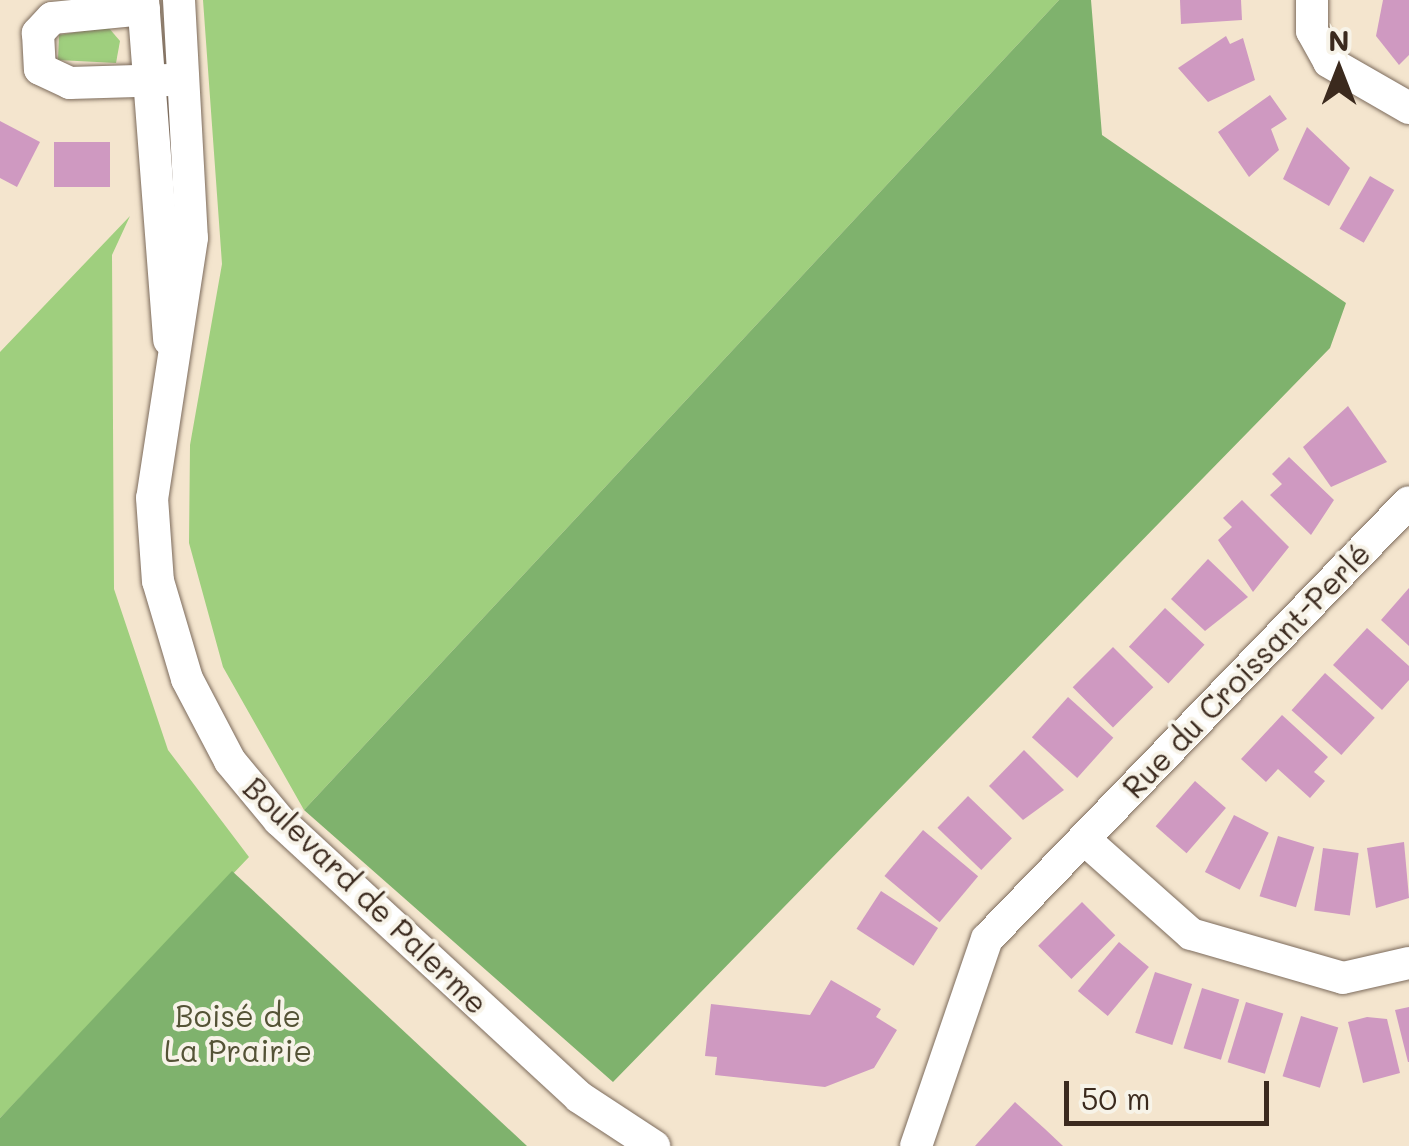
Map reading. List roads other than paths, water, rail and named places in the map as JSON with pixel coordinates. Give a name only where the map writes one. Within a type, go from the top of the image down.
[{"type":"street","name":"Boulevard de Palerme","points":[[179,0],[192,238],[170,344],[153,473],[155,555],[178,658],[219,744],[322,860],[579,1097],[654,1146]]},
{"type":"street","points":[[1312,0],[1312,31],[1330,62],[1409,108]]},
{"type":"street","name":"Boulevard de Palerme","points":[[170,344],[148,80],[143,4],[52,18],[38,33],[35,56],[57,81],[148,80],[184,79]]},
{"type":"street","name":"Rue du Croissant-Perlé","points":[[916,1146],[978,954],[1409,502]]},
{"type":"street","points":[[1084,839],[1190,934],[1343,978],[1409,962]]},
{"type":"park label","name":"Boisé de La Prairie","points":[[238,1032]]}]
